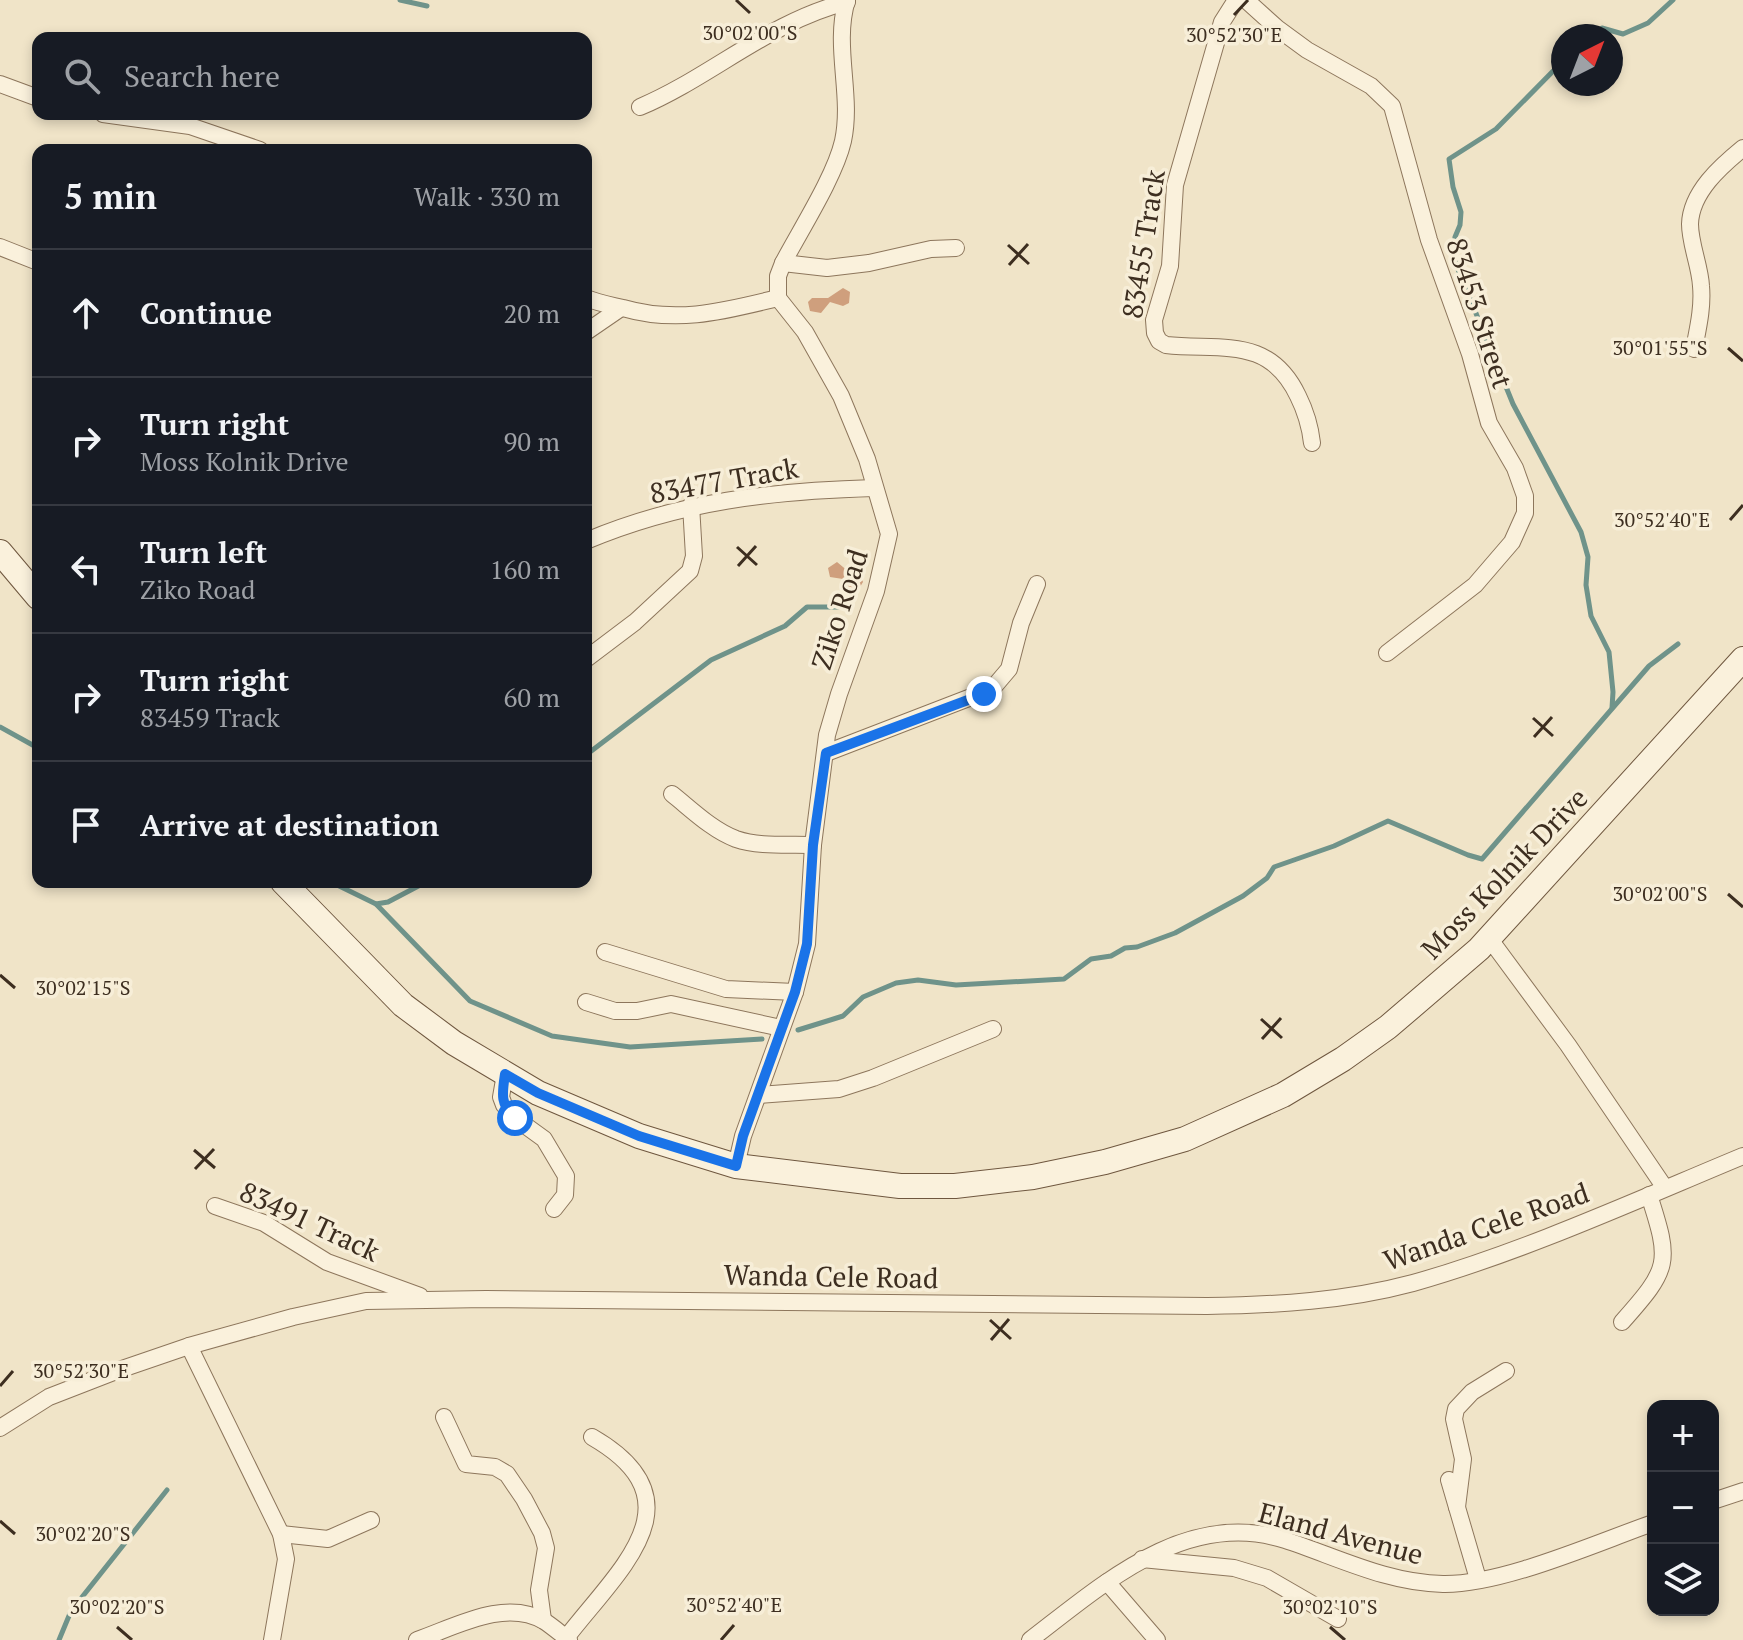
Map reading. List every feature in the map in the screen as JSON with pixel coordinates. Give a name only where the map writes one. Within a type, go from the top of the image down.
[{"type":"main road","points":[[0,552],[32,590]]},
{"type":"main road","name":"Moss Kolnik Drive","points":[[289,888],[403,1005],[454,1043],[538,1093],[639,1136],[736,1166],[900,1186],[955,1186],[1033,1177],[1105,1162],[1185,1139],[1283,1095],[1388,1027],[1489,938],[1743,659]]},
{"type":"street","name":"83455 Track","points":[[1236,0],[1222,22],[1175,185],[1170,266],[1154,320],[1155,333],[1159,341],[1166,345],[1231,347],[1260,354],[1275,363],[1286,373],[1310,420],[1312,443]]},
{"type":"street","name":"83453 Street","points":[[1246,0],[1297,43],[1371,86],[1392,106],[1429,240],[1470,354],[1489,423],[1515,468],[1525,496],[1525,513],[1512,542],[1475,585],[1387,653]]},
{"type":"street","points":[[592,300],[638,313],[677,317],[724,311],[778,298],[778,276],[783,263],[836,162],[843,140],[846,108],[841,58],[847,1],[803,17],[662,98],[640,107]]},
{"type":"street","points":[[0,84],[32,96]]},
{"type":"street","points":[[146,120],[190,126],[242,144]]},
{"type":"street","points":[[1694,349],[1701,308],[1701,286],[1690,223],[1696,201],[1706,186],[1720,167],[1743,148]]},
{"type":"street","points":[[0,247],[32,260]]},
{"type":"street","points":[[783,263],[827,268],[869,263],[931,249],[956,248]]},
{"type":"street","name":"Ziko Road","points":[[736,1166],[743,1136],[795,992],[807,944],[813,845],[835,705],[876,591],[889,534],[867,459],[841,396],[805,332],[778,298]]},
{"type":"street","points":[[592,328],[621,308]]},
{"type":"street","name":"83477 Track","points":[[592,539],[691,505],[802,491],[874,488]]},
{"type":"street","points":[[592,654],[635,622],[690,571],[694,556],[691,505]]},
{"type":"street","points":[[826,753],[992,689],[1009,669],[1021,623],[1037,584]]},
{"type":"street","points":[[672,794],[736,839],[813,845]]},
{"type":"street","points":[[1489,938],[1568,1045],[1665,1188]]},
{"type":"street","points":[[605,952],[726,989],[795,992]]},
{"type":"street","points":[[586,1002],[615,1011],[637,1011],[671,1004],[781,1028]]},
{"type":"street","points":[[759,1095],[839,1089],[993,1029]]},
{"type":"street","points":[[505,1074],[501,1097],[504,1105],[515,1118],[544,1139],[566,1176],[565,1195],[554,1209]]},
{"type":"street","name":"Wanda Cele Road","points":[[0,1428],[49,1397],[189,1346],[293,1317],[366,1301],[1274,1305],[1349,1296],[1412,1283],[1482,1260],[1743,1156]]},
{"type":"street","points":[[1622,1322],[1645,1296],[1664,1260],[1664,1241],[1649,1195]]},
{"type":"street","name":"83491 Track","points":[[215,1206],[264,1223],[327,1262],[429,1299]]},
{"type":"street","points":[[189,1346],[281,1534],[286,1559],[272,1640]]},
{"type":"street","points":[[1457,1507],[1463,1459],[1454,1419],[1456,1409],[1472,1392],[1506,1371]]},
{"type":"street","points":[[444,1417],[466,1464],[495,1467],[507,1474],[542,1533],[546,1548],[539,1590],[543,1620]]},
{"type":"street","points":[[417,1640],[504,1612],[522,1612],[543,1620],[567,1639],[625,1562],[640,1540],[646,1524],[644,1488],[635,1469],[611,1448],[592,1437]]},
{"type":"street","name":"Eland Avenue","points":[[1449,1480],[1478,1579]]},
{"type":"street","points":[[1719,1499],[1743,1491]]},
{"type":"street","points":[[281,1534],[328,1539],[371,1520]]},
{"type":"street","name":"Eland Avenue","points":[[1030,1640],[1140,1559],[1184,1541],[1214,1534],[1243,1533],[1281,1539],[1373,1573],[1415,1583],[1447,1584],[1518,1570],[1647,1525]]},
{"type":"street","points":[[1140,1559],[1234,1568],[1256,1574],[1338,1619]]},
{"type":"street","points":[[1107,1582],[1157,1640]]},
{"type":"building","points":[[843,288],[850,292],[849,303],[843,306],[830,302],[821,313],[810,311],[808,302],[812,298],[828,298]]},
{"type":"building","points":[[837,562],[849,572],[860,574],[863,582],[860,587],[849,588],[843,579],[830,577],[828,568]]},
{"type":"waterway","points":[[400,0],[427,6]]},
{"type":"waterway","points":[[1623,34],[1648,23],[1673,0]]},
{"type":"waterway","points":[[1551,73],[1496,129],[1449,159],[1461,212],[1453,257],[1513,404],[1581,532],[1588,557],[1586,585],[1591,616],[1609,652],[1612,708]]},
{"type":"waterway","points":[[592,750],[711,660],[785,626],[807,607],[849,607]]},
{"type":"waterway","points":[[798,1030],[843,1016],[863,997],[896,983],[918,980],[956,985],[1064,979],[1091,959],[1111,956],[1125,948],[1137,947],[1175,933],[1243,896],[1267,878],[1274,867],[1334,846],[1388,821],[1482,859],[1649,666],[1678,644]]},
{"type":"waterway","points":[[0,727],[32,745]]},
{"type":"waterway","points":[[343,888],[376,904],[470,1001],[552,1036],[630,1047],[762,1039]]},
{"type":"waterway","points":[[376,904],[388,902],[415,888]]},
{"type":"waterway","points":[[59,1640],[71,1611],[167,1490]]},
{"type":"route","points":[[515,1118],[501,1097],[505,1074],[538,1093],[639,1136],[736,1166],[743,1136],[795,992],[807,944],[813,845],[826,753],[984,694]]}]
